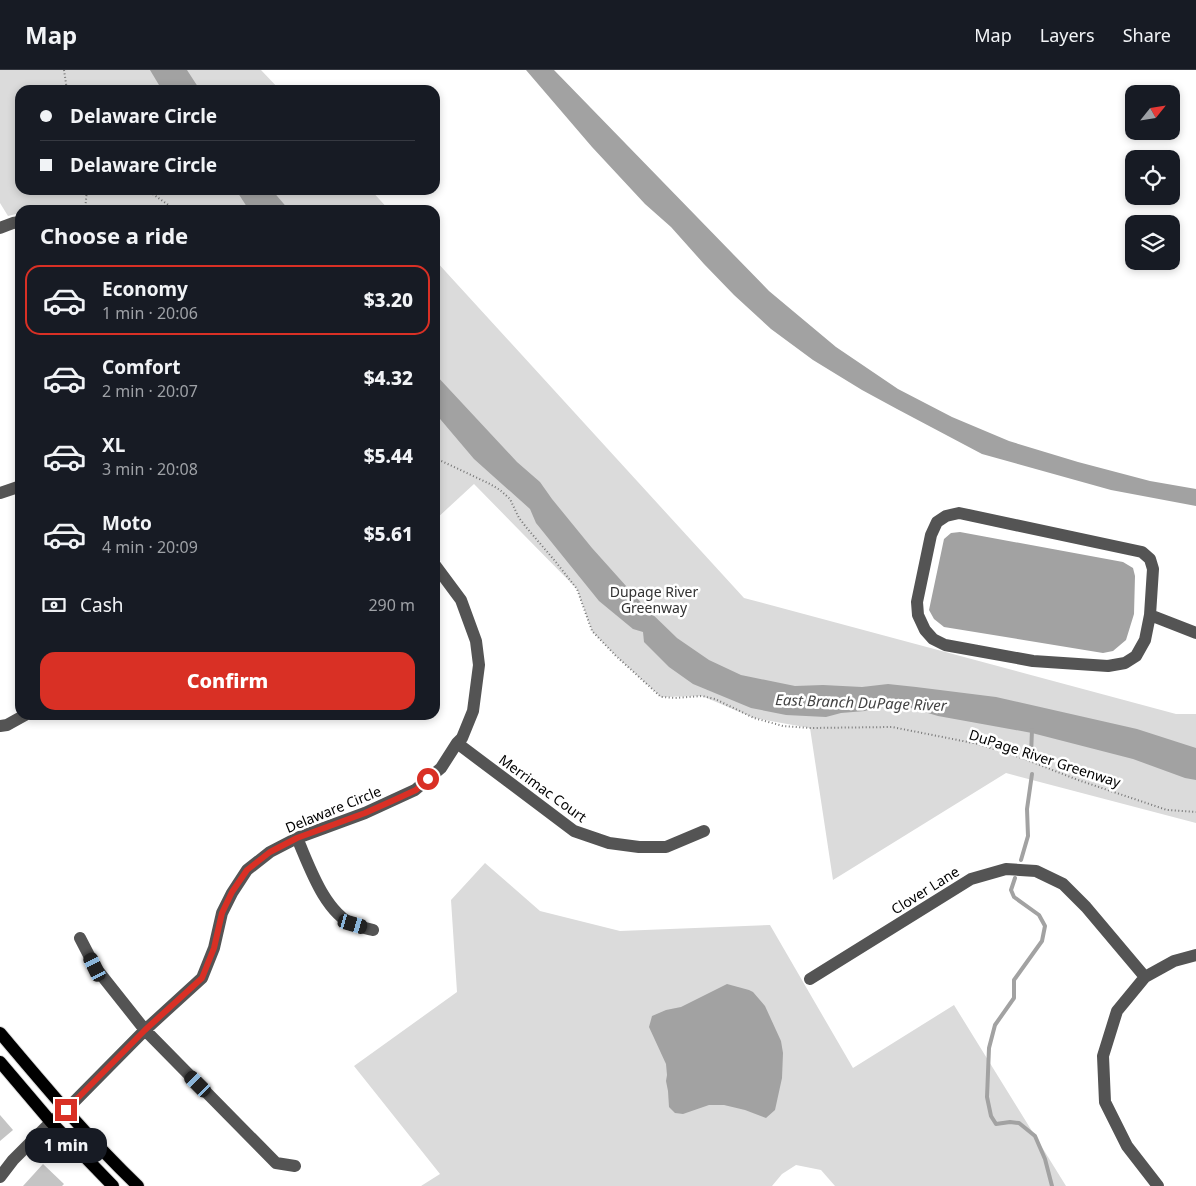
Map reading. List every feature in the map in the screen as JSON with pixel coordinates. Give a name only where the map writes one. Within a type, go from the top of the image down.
[{"type":"main road","points":[[0,1033],[112,1162],[138,1186]]},
{"type":"main road","points":[[0,1062],[51,1122],[112,1186]]},
{"type":"street","points":[[0,228],[15,223]]},
{"type":"street","points":[[0,493],[15,488]]},
{"type":"street","points":[[959,513],[1142,552],[1150,558],[1153,569],[1150,615],[1145,640],[1136,656],[1125,663],[1108,666],[1034,660],[945,645],[933,639],[924,630],[918,615],[917,602],[931,535],[937,522],[946,516],[959,513]]},
{"type":"street","name":"Delaware Circle","points":[[0,1177],[13,1160],[51,1122],[66,1110],[145,1030],[202,978],[214,948],[222,913],[232,892],[247,870],[270,852],[297,838],[365,813],[416,790],[441,768],[462,738],[473,711],[479,665],[476,641],[462,600],[440,571]]},
{"type":"street","points":[[1150,615],[1196,633]]},
{"type":"street","points":[[0,726],[16,720]]},
{"type":"street","name":"Merrimac Court","points":[[457,743],[574,831],[609,842],[639,847],[666,847],[704,831]]},
{"type":"street","points":[[297,838],[321,890],[336,912],[353,924],[373,930]]},
{"type":"street","name":"Clover Lane","points":[[810,979],[971,879],[1006,869],[1036,871],[1063,884],[1086,907],[1145,977]]},
{"type":"street","points":[[80,938],[95,967],[145,1030],[276,1163],[296,1166]]},
{"type":"street","points":[[1158,1186],[1127,1146],[1105,1102],[1103,1056],[1118,1011],[1145,977],[1174,961],[1196,955]]},
{"type":"path","points":[[64,70],[66,85]]},
{"type":"path","points":[[154,195],[169,205]]},
{"type":"path","name":"DuPage River Greenway","points":[[440,460],[488,483],[510,499],[519,518],[577,589],[592,631],[661,697],[702,696],[715,699],[754,718],[783,726],[810,728],[892,728],[978,744],[1167,810],[1196,812]]},
{"type":"green space","points":[[0,70],[261,70],[275,85],[15,85],[15,195],[376,195],[384,205],[15,205],[15,214],[8,216],[0,203]]},
{"type":"green space","name":"Dupage River Greenway","points":[[440,265],[744,598],[1176,714],[1196,714],[1196,823],[1006,773],[833,880],[810,728],[754,718],[702,696],[661,697],[592,631],[577,589],[474,484],[440,515]]},
{"type":"green space","points":[[485,863],[540,911],[620,931],[770,925],[853,1068],[954,1005],[1066,1186],[835,1186],[821,1170],[796,1165],[782,1174],[772,1186],[421,1186],[440,1174],[354,1066],[457,992],[451,900]]},
{"type":"water","points":[[150,70],[187,70],[197,85],[159,85]]},
{"type":"water","points":[[526,70],[554,70],[769,291],[836,347],[898,389],[952,417],[1009,441],[1150,481],[1196,489],[1196,506],[1111,490],[982,454],[862,390],[813,360],[771,329],[734,295],[671,227],[645,204],[592,147]]},
{"type":"water","points":[[239,195],[276,195],[285,205],[246,205]]},
{"type":"water","name":"East Branch DuPage River","points":[[440,379],[517,462],[540,482],[592,548],[644,606],[677,638],[709,660],[741,675],[795,686],[862,687],[888,684],[996,697],[1137,729],[1196,748],[1196,780],[1185,778],[1133,759],[1032,733],[938,716],[891,702],[865,711],[841,713],[826,717],[786,715],[751,708],[693,684],[669,667],[644,642],[643,632],[633,629],[599,601],[536,523],[530,509],[474,459],[440,419]]},
{"type":"water","points":[[960,532],[1123,562],[1133,568],[1135,576],[1134,614],[1126,640],[1113,651],[1103,653],[944,627],[934,619],[929,610],[944,539],[951,533]]},
{"type":"water","points":[[727,984],[753,992],[765,1006],[781,1041],[783,1053],[782,1078],[775,1110],[766,1118],[724,1105],[709,1105],[683,1114],[675,1113],[669,1107],[666,1064],[649,1027],[652,1016],[666,1010],[681,1007]]},
{"type":"building","points":[[0,1115],[13,1130],[0,1141]]},
{"type":"building","points":[[43,1164],[64,1184],[62,1186],[23,1186]]},
{"type":"waterway","points":[[1031,755],[1032,730]]},
{"type":"waterway","points":[[1021,860],[1028,836],[1027,809],[1032,774]]},
{"type":"waterway","points":[[1015,878],[1011,890],[1014,897],[1039,915],[1045,926],[1042,941],[1014,980],[1014,998],[995,1025],[989,1048],[987,1097],[991,1116],[996,1124],[1019,1123],[1035,1136],[1045,1159],[1052,1186]]},
{"type":"route","points":[[66,1110],[145,1030],[202,978],[214,948],[222,913],[232,892],[247,870],[270,852],[297,838],[392,801],[416,790],[428,779]]}]
